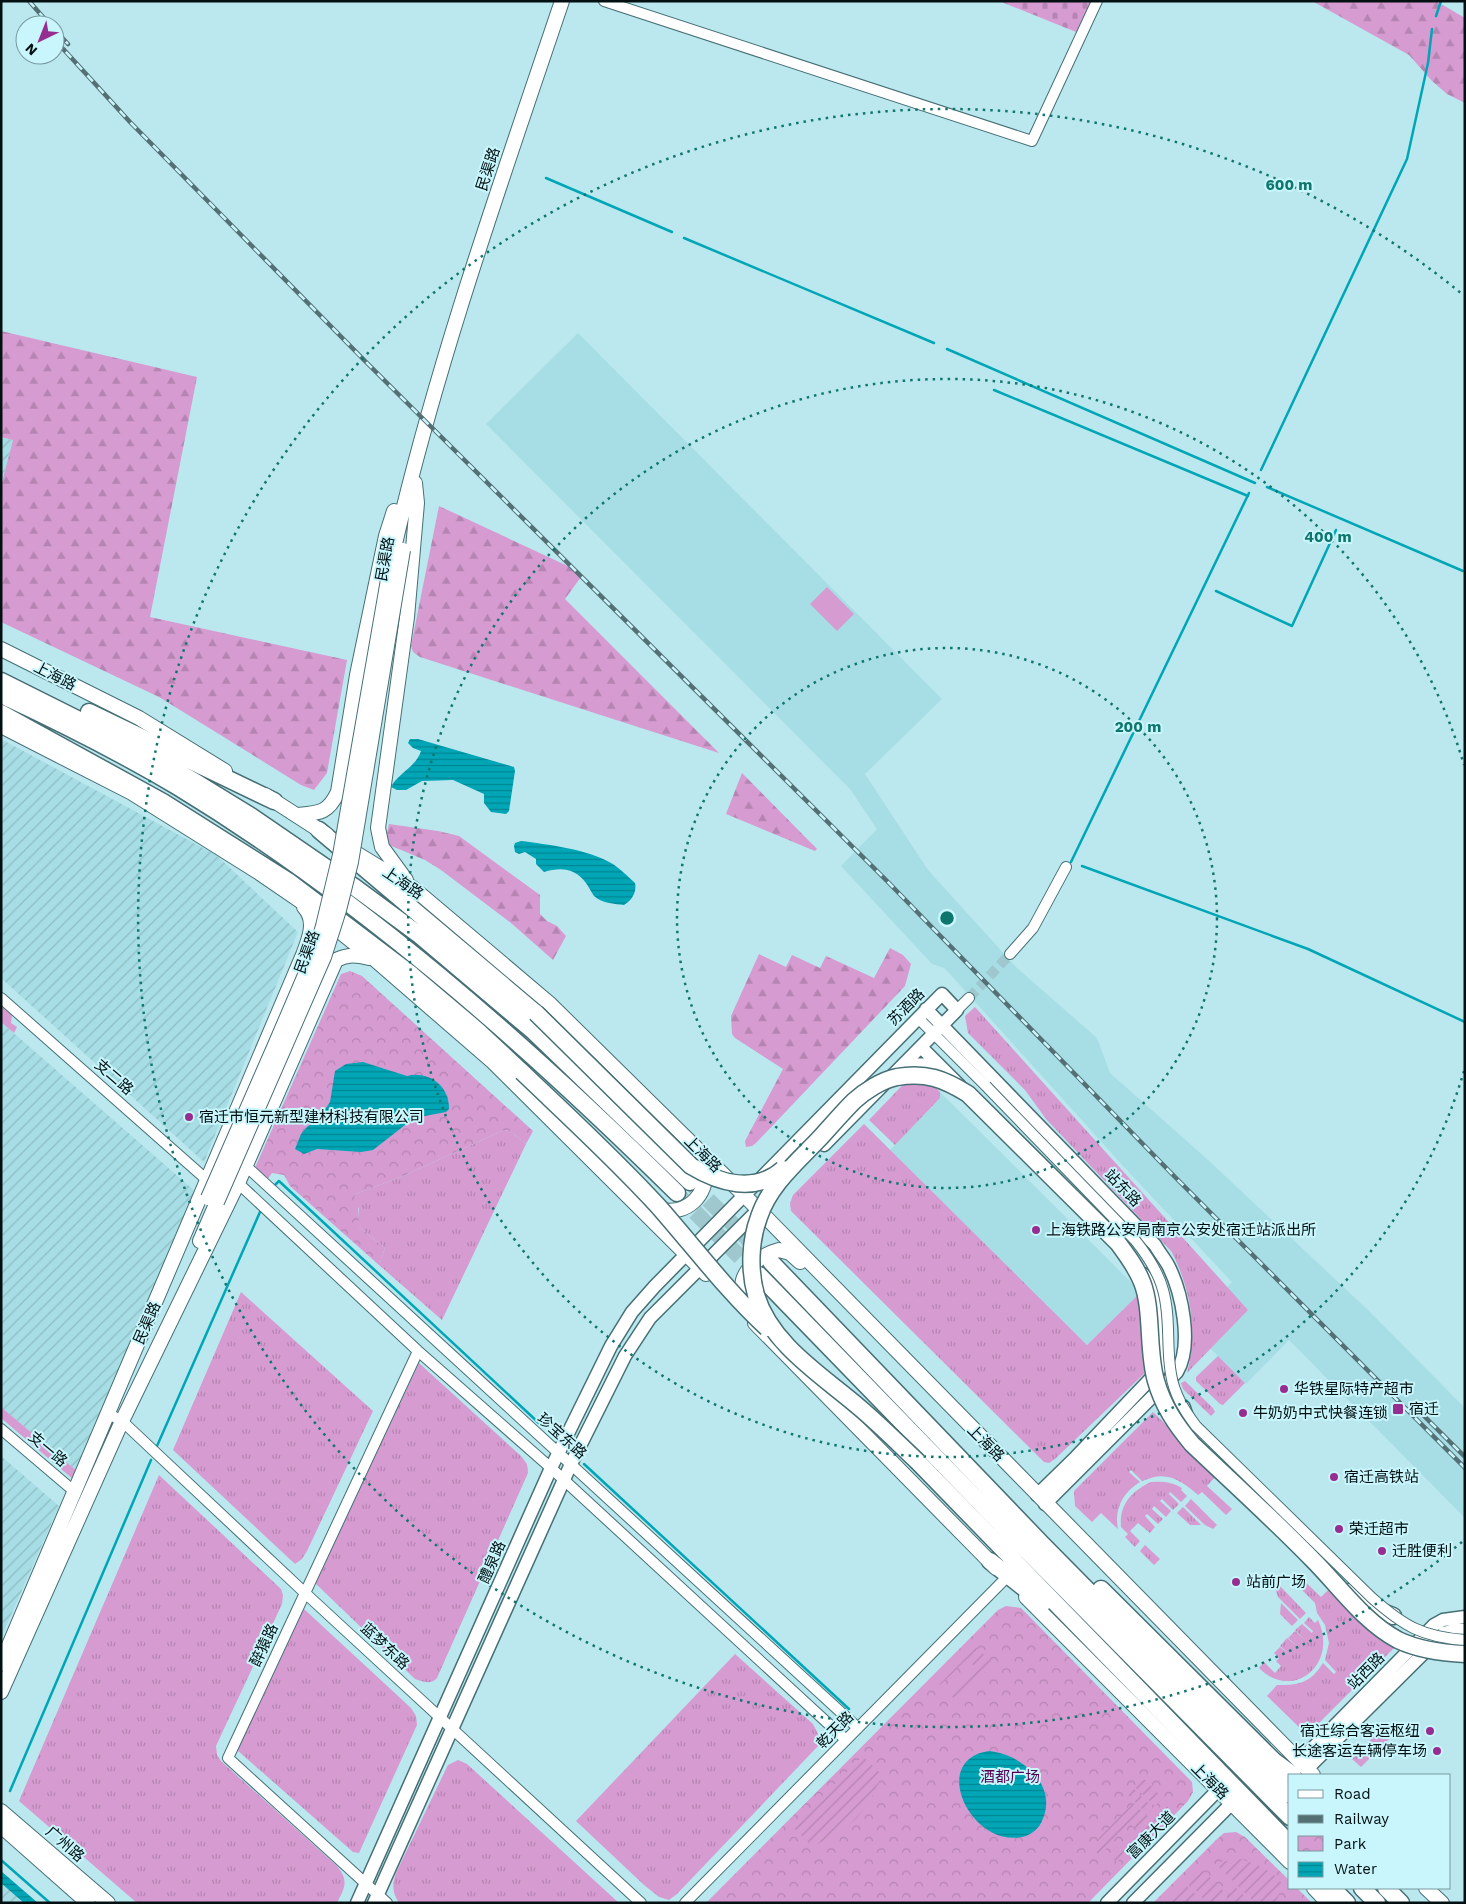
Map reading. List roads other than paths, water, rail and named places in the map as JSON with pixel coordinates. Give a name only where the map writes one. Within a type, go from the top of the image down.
[{"type":"highway","points":[[1,670],[274,801]]},
{"type":"highway","name":"上海路","points":[[1,681],[131,746],[194,781],[251,816],[353,886],[418,934],[533,1031],[690,1182]]},
{"type":"highway","points":[[1,695],[49,717],[177,787],[248,833],[355,908],[490,1018],[595,1114],[677,1193]]},
{"type":"highway","points":[[1,713],[163,802],[288,881],[324,906],[412,975],[477,1030],[606,1151],[656,1204],[750,1312],[862,1409],[918,1462],[1288,1842]]},
{"type":"highway","points":[[319,830],[536,1013],[686,1161],[699,1171],[721,1181],[745,1184],[769,1180],[834,1122]]},
{"type":"highway","points":[[794,1352],[772,1327],[760,1305],[752,1273],[752,1242],[759,1216],[776,1185],[855,1100],[879,1084],[896,1077],[926,1075],[946,1081],[968,1094],[1118,1243],[1130,1258],[1143,1283],[1147,1302],[1155,1379],[1161,1398],[1176,1425],[1192,1444],[1312,1559],[1370,1619],[1398,1639],[1415,1646],[1448,1653],[1465,1654]]},
{"type":"highway","name":"上海路","points":[[771,1262],[1041,1543],[1288,1793]]},
{"type":"highway","name":"上海路","points":[[759,1275],[1288,1815]]},
{"type":"highway","points":[[1182,1408],[1196,1441],[1222,1472]]},
{"type":"highway","points":[[1041,1543],[1108,1594],[1274,1760],[1303,1770]]},
{"type":"highway","points":[[1312,1559],[1362,1604],[1392,1616]]},
{"type":"highway","points":[[990,1561],[1041,1601],[1090,1649],[1126,1675]]},
{"type":"highway","points":[[1333,1889],[1347,1903]]},
{"type":"highway","points":[[1363,1889],[1377,1903]]},
{"type":"highway","points":[[1387,1889],[1401,1903]]},
{"type":"main road","name":"民渠路","points":[[1,1692],[122,1421],[317,947],[340,855],[416,464],[442,367],[487,224],[562,1]]},
{"type":"main road","points":[[298,815],[319,813],[332,805],[338,792],[357,675],[386,536],[394,512],[413,481]]},
{"type":"main road","points":[[413,481],[417,503],[407,617],[378,828],[382,847],[413,888]]},
{"type":"main road","name":"上海路","points":[[1,649],[139,718],[413,888],[550,1003],[744,1195],[1303,1770]]},
{"type":"main road","name":"上海路","points":[[1,726],[132,793],[258,872],[290,894],[373,958],[493,1062],[687,1253],[1006,1578],[1288,1860]]},
{"type":"main road","name":"民渠路","points":[[1,1664],[300,964],[312,924],[310,915],[290,894]]},
{"type":"main road","name":"民渠路","points":[[122,1421],[246,1166],[336,960],[353,955],[373,958]]},
{"type":"main road","points":[[600,1167],[656,1209],[668,1212],[678,1211],[687,1207],[699,1195],[706,1178],[705,1164],[654,1106]]},
{"type":"main road","name":"民渠路","points":[[107,1413],[212,1200]]},
{"type":"main road","points":[[813,1383],[746,1302],[742,1294],[744,1278],[748,1269],[757,1260],[779,1250],[790,1253],[872,1328]]},
{"type":"main road","name":"广州路","points":[[1,1811],[108,1903]]},
{"type":"main road","name":"广州路","points":[[1,1826],[88,1903]]},
{"type":"main road","points":[[1315,1889],[1328,1903]]},
{"type":"main road","points":[[1427,1889],[1442,1903]]},
{"type":"street","points":[[604,1],[1032,141],[1097,1]]},
{"type":"street","points":[[1010,954],[1033,928],[1066,867]]},
{"type":"street","name":"苏酒路","points":[[687,1253],[942,994],[957,1010]]},
{"type":"street","name":"支二路","points":[[1,998],[207,1180]]},
{"type":"street","points":[[380,1900],[453,1729],[572,1464],[625,1356],[650,1318],[701,1269],[969,998]]},
{"type":"street","name":"站东路","points":[[922,1014],[1155,1245],[1168,1265],[1178,1288],[1183,1314],[1185,1342],[1184,1356],[1177,1372],[1041,1499]]},
{"type":"street","points":[[938,1030],[986,1086],[1135,1240],[1146,1254],[1163,1290],[1168,1320],[1171,1376],[1182,1408],[1196,1426],[1392,1616],[1409,1627],[1428,1635],[1465,1640]]},
{"type":"street","points":[[921,1047],[1139,1269],[1155,1292],[1160,1311],[1162,1362],[1159,1370],[1083,1450],[1041,1499]]},
{"type":"street","points":[[904,1065],[931,1064],[942,1067]]},
{"type":"street","name":"珍宝东路","points":[[246,1166],[858,1728]]},
{"type":"street","points":[[238,1183],[418,1351],[551,1468],[846,1740]]},
{"type":"street","name":"醴泉路","points":[[357,1903],[551,1468],[611,1346],[632,1312],[687,1253]]},
{"type":"street","name":"醉猿路","points":[[380,1900],[366,1883],[228,1758],[418,1351]]},
{"type":"street","name":"蓝梦东路","points":[[107,1413],[122,1421],[305,1593],[642,1903]]},
{"type":"street","name":"支一路","points":[[1,1429],[75,1492]]},
{"type":"street","name":"乾天路","points":[[685,1903],[1006,1578]]},
{"type":"street","name":"站西路","points":[[1303,1770],[1434,1625],[1443,1620],[1465,1617]]},
{"type":"street","name":"站西路","points":[[1303,1770],[1444,1633],[1465,1630]]},
{"type":"street","name":"富康大道","points":[[1107,1903],[1218,1790]]},
{"type":"street","points":[[1133,1903],[1232,1803]]},
{"type":"water","points":[[410,739],[418,739],[514,767],[509,811],[506,814],[491,812],[484,803],[484,794],[453,780],[422,781],[406,790],[397,790],[391,787],[419,757],[421,751],[413,748],[408,743]]},
{"type":"water","points":[[521,841],[568,848],[602,858],[618,867],[635,883],[633,896],[624,905],[600,900],[594,896],[586,883],[577,874],[562,869],[544,872],[536,864],[536,859],[525,852],[519,854],[515,852],[515,843]]},
{"type":"water","points":[[363,1062],[407,1076],[423,1075],[430,1078],[442,1087],[446,1093],[449,1109],[446,1112],[414,1118],[373,1150],[361,1152],[317,1149],[304,1154],[295,1149],[301,1134],[320,1117],[330,1102],[335,1071],[346,1064]]},
{"type":"water","points":[[989,1751],[1013,1758],[1034,1774],[1041,1784],[1045,1795],[1046,1808],[1039,1826],[1026,1836],[1007,1837],[989,1831],[975,1819],[964,1803],[959,1786],[961,1770],[971,1758]]},
{"type":"water","points":[[1,1871],[38,1903],[24,1903],[1,1883]]},
{"type":"waterway","points":[[1436,16],[1441,1]]},
{"type":"waterway","points":[[1261,470],[1407,159],[1428,63],[1432,29]]},
{"type":"waterway","points":[[546,178],[672,232]]},
{"type":"waterway","points":[[684,238],[934,343]]},
{"type":"waterway","points":[[947,349],[1255,483]]},
{"type":"waterway","points":[[994,390],[1248,496]]},
{"type":"waterway","points":[[1267,487],[1463,571]]},
{"type":"waterway","points":[[1071,862],[1249,493]]},
{"type":"waterway","points":[[1216,591],[1292,626],[1336,530]]},
{"type":"waterway","points":[[1082,866],[1308,949],[1465,1022]]},
{"type":"waterway","points":[[273,1187],[279,1181],[541,1425]]},
{"type":"waterway","points":[[157,1446],[260,1212]]},
{"type":"waterway","points":[[10,1791],[151,1460]]},
{"type":"waterway","points":[[584,1464],[849,1709]]},
{"type":"waterway","points":[[1,1860],[50,1903]]},
{"type":"tunnel","points":[[969,998],[1010,954]]},
{"type":"tunnel","points":[[691,1183],[760,1251]]},
{"type":"tunnel","points":[[678,1195],[758,1275]]},
{"type":"railway","points":[[29,1],[41,15]]},
{"type":"railway","points":[[65,41],[68,44]]},
{"type":"railway","points":[[65,51],[130,122],[365,361],[887,881],[1175,1177],[1465,1468]]},
{"type":"railway","points":[[1419,1411],[1465,1457]]},
{"type":"place","name":"宿迁市恒元新型建材科技有限公司","points":[[189,1117]]},
{"type":"place","name":"上海铁路公安局南京公安处宿迁站派出所","points":[[1036,1230]]},
{"type":"place","name":"华铁星际特产超市","points":[[1284,1389]]},
{"type":"place","name":"宿迁","points":[[1398,1409]]},
{"type":"place","name":"牛奶奶中式快餐连锁","points":[[1243,1413]]},
{"type":"place","name":"宿迁高铁站","points":[[1334,1477]]},
{"type":"place","name":"荣迁超市","points":[[1339,1529]]},
{"type":"place","name":"迁胜便利","points":[[1382,1551]]},
{"type":"place","name":"站前广场","points":[[1236,1582]]},
{"type":"place","name":"宿迁综合客运枢纽","points":[[1430,1731]]},
{"type":"place","name":"长途客运车辆停车场","points":[[1437,1751]]},
{"type":"park label","name":"酒都广场","points":[[1010,1777]]}]
